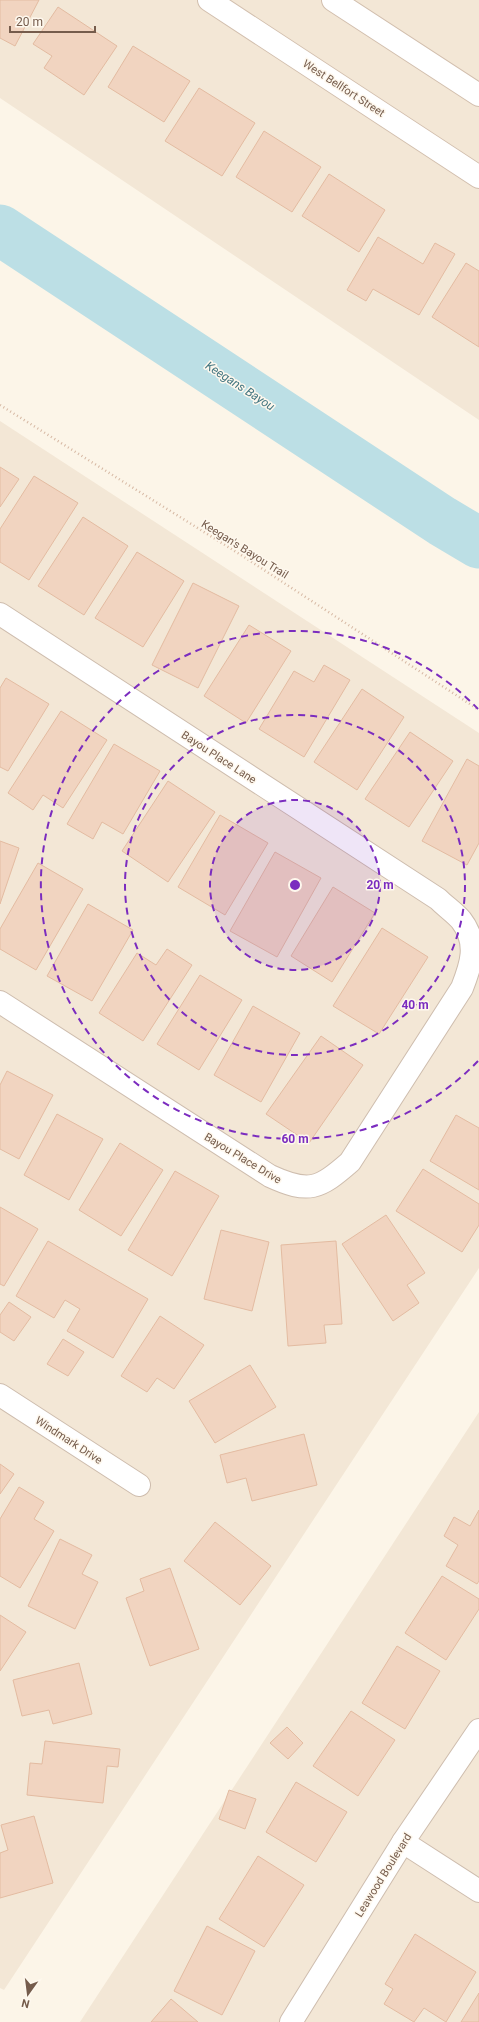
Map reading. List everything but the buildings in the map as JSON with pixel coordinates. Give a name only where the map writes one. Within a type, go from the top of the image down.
[{"type":"street","name":"West Bellfort Street","points":[[209,0],[479,177]]},
{"type":"street","points":[[333,0],[479,95]]},
{"type":"street","name":"Bayou Place Lane","points":[[0,614],[438,900]]},
{"type":"street","name":"Bayou Place Drive","points":[[0,1002],[270,1176],[291,1186],[317,1186],[331,1178],[350,1162],[462,988],[471,964],[472,942],[461,920],[438,900]]},
{"type":"street","name":"Windmark Drive","points":[[0,1394],[138,1485]]},
{"type":"street","name":"Leawood Boulevard","points":[[291,2022],[403,1842],[479,1730]]},
{"type":"street","points":[[403,1842],[479,1891]]},
{"type":"path","name":"Keegan's Bayou Trail","points":[[0,405],[241,555],[479,710]]},
{"type":"shaded area","points":[[0,0],[479,0],[479,420],[0,98]]},
{"type":"shaded area","points":[[0,421],[479,733],[479,1268],[4,1990],[0,1988]]},
{"type":"shaded area","points":[[479,1412],[479,2022],[80,2022]]},
{"type":"waterway","name":"Keegans Bayou","points":[[0,230],[442,521],[479,543]]}]
